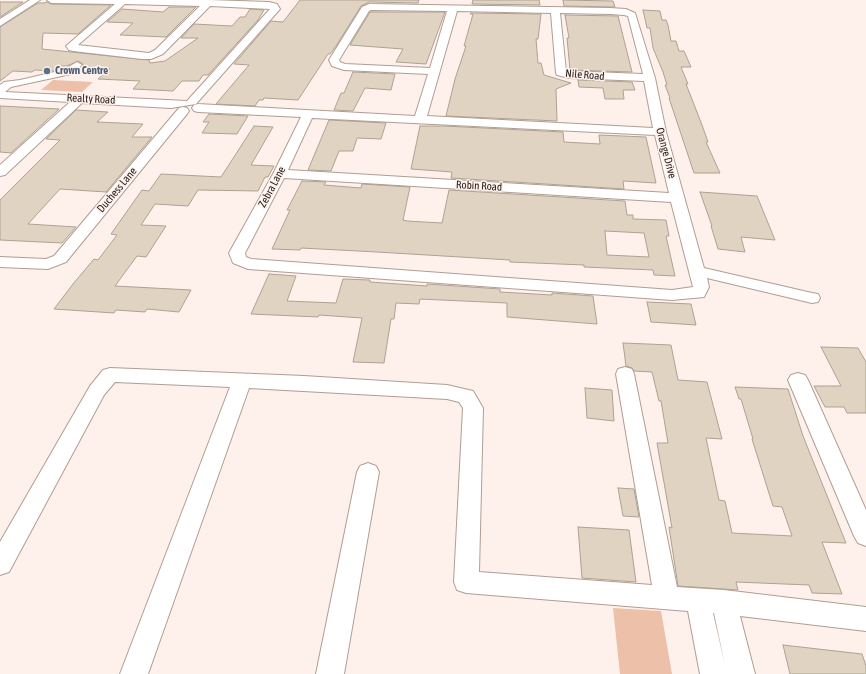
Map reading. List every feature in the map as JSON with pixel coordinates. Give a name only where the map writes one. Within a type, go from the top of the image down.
[{"type":"street","points":[[0,23],[36,0]]},
{"type":"street","points":[[51,0],[208,3]]},
{"type":"street","points":[[124,1],[71,46],[73,48],[151,56],[159,52],[208,3]]},
{"type":"street","name":"Duchess Lane","points":[[0,262],[48,264],[60,259],[187,107],[275,9],[274,6],[269,5],[208,3]]},
{"type":"street","points":[[435,71],[344,67],[336,64],[334,60],[368,7],[555,10]]},
{"type":"street","points":[[420,120],[453,8]]},
{"type":"street","name":"Orange Drive","points":[[555,10],[622,11],[632,15],[649,78],[660,132],[701,287],[698,294]]},
{"type":"street","name":"Nile Road","points":[[555,10],[561,73],[569,75],[649,78]]},
{"type":"street","points":[[0,90],[8,84],[20,83],[67,72],[77,65]]},
{"type":"street","name":"Realty Road","points":[[0,95],[171,104],[187,107]]},
{"type":"street","name":"Realty Road","points":[[0,99],[187,107]]},
{"type":"street","points":[[0,172],[76,103]]},
{"type":"street","points":[[187,107],[660,132]]},
{"type":"street","name":"Zebra Lane","points":[[308,114],[280,174],[237,253],[239,260],[248,264],[672,295],[698,294]]},
{"type":"street","name":"Robin Road","points":[[280,174],[678,198]]},
{"type":"street","points":[[696,271],[812,298]]},
{"type":"street","points":[[625,374],[667,597]]},
{"type":"street","points":[[0,564],[96,391],[110,375],[242,380],[447,392],[466,396],[473,408],[466,582],[724,602],[866,618]]},
{"type":"street","points":[[134,674],[242,380]]},
{"type":"street","points":[[798,380],[866,536]]},
{"type":"street","points":[[330,674],[368,472]]},
{"type":"street","points":[[698,600],[714,674]]},
{"type":"street","points":[[724,602],[741,674]]},
{"type":"shaded area","points":[[53,80],[93,82],[82,92],[41,90]]},
{"type":"shaded area","points":[[613,608],[661,611],[672,674],[620,674]]},
{"type":"building","points":[[300,0],[419,0],[418,3],[369,2],[361,6],[336,46],[330,54],[328,54],[298,100],[264,98],[263,100],[259,100],[255,106],[216,104],[249,65],[234,64],[271,21],[283,22]]},
{"type":"building","points":[[473,0],[539,0],[540,5],[472,4]]},
{"type":"building","points":[[563,0],[613,1],[615,7],[564,6]]},
{"type":"building","points":[[0,2],[23,2],[0,17]]},
{"type":"building","points":[[47,2],[51,4],[111,5],[78,34],[43,33],[42,49],[149,60],[150,63],[165,61],[198,38],[181,38],[194,24],[232,26],[240,17],[245,17],[250,9],[264,10],[258,20],[208,75],[203,75],[199,81],[182,81],[173,91],[133,89],[140,81],[98,79],[110,69],[82,67],[83,64],[78,61],[67,66],[61,66],[54,71],[13,71],[0,81],[0,27],[38,3]]},
{"type":"building","points":[[169,7],[196,7],[166,37],[120,35],[133,23],[107,22],[122,9],[163,12]]},
{"type":"building","points":[[643,10],[660,11],[662,20],[666,20],[668,25],[671,41],[676,41],[679,51],[684,51],[691,67],[681,67],[688,84],[686,84],[708,142],[706,142],[720,173],[694,173],[665,85],[667,85],[663,72],[653,48],[650,28],[647,28]]},
{"type":"building","points":[[370,12],[445,12],[426,64],[396,62],[403,49],[350,45]]},
{"type":"building","points":[[471,13],[541,14],[538,39],[536,39],[538,63],[541,63],[544,75],[571,83],[556,89],[557,121],[446,116],[455,79],[466,46],[464,46],[473,14],[470,14]]},
{"type":"building","points":[[565,15],[618,16],[632,72],[570,70],[567,38],[569,38]]},
{"type":"building","points":[[353,72],[395,74],[391,90],[365,88],[353,111],[334,110],[341,93],[344,93]]},
{"type":"building","points":[[578,80],[632,82],[635,90],[623,90],[624,99],[605,99],[603,88],[579,87]]},
{"type":"building","points":[[0,106],[59,109],[11,153],[0,152]]},
{"type":"building","points":[[76,110],[108,112],[97,122],[143,124],[132,137],[152,137],[106,192],[60,189],[28,224],[76,227],[62,243],[0,240],[0,200],[60,140],[46,139]]},
{"type":"building","points":[[209,114],[248,116],[237,134],[202,133],[209,122],[203,122]]},
{"type":"building","points":[[329,120],[386,123],[381,139],[357,138],[353,151],[339,151],[331,171],[308,170]]},
{"type":"building","points":[[254,126],[273,127],[251,165],[274,166],[268,177],[265,177],[258,191],[198,190],[188,206],[155,204],[141,225],[166,226],[146,257],[137,256],[115,286],[191,290],[179,312],[147,309],[145,312],[116,310],[114,313],[54,309],[94,259],[98,260],[117,235],[111,234],[142,190],[149,191],[161,174],[221,177]]},
{"type":"building","points":[[420,126],[563,132],[564,142],[600,144],[599,135],[646,137],[656,183],[623,181],[624,189],[451,178],[452,172],[411,169]]},
{"type":"building","points":[[302,181],[326,182],[324,185],[361,188],[362,184],[410,187],[403,220],[407,221],[442,223],[449,190],[625,201],[627,215],[633,215],[633,219],[666,220],[669,236],[666,236],[675,276],[654,275],[653,270],[510,262],[510,260],[301,248],[300,250],[272,249],[290,210],[287,210]],"holes":[[[605,231],[644,233],[649,257],[607,255]]]},
{"type":"building","points":[[700,192],[757,196],[775,240],[741,237],[745,252],[718,249],[712,226]]},
{"type":"building","points":[[269,274],[296,276],[287,301],[336,303],[343,279],[370,280],[370,282],[427,286],[427,284],[500,289],[500,292],[552,295],[552,293],[593,296],[597,324],[507,317],[507,303],[420,299],[419,304],[396,303],[394,319],[391,319],[384,363],[353,362],[362,318],[319,315],[318,317],[251,314]]},
{"type":"building","points":[[647,302],[691,304],[696,325],[651,322]]},
{"type":"building","points":[[623,343],[671,345],[678,380],[707,382],[722,439],[706,438],[719,500],[725,501],[732,533],[792,536],[782,507],[773,506],[741,399],[739,399],[735,387],[788,389],[803,436],[846,543],[822,542],[842,594],[812,593],[809,585],[736,582],[738,590],[678,586],[669,527],[672,528],[657,443],[668,443],[661,401],[659,401],[652,372],[634,371],[632,368],[626,366]]},
{"type":"building","points":[[821,347],[858,348],[866,362],[866,413],[847,413],[844,407],[825,407],[814,386],[841,386]]},
{"type":"building","points":[[585,388],[612,390],[614,421],[587,418]]},
{"type":"building","points":[[618,488],[634,489],[639,517],[623,516]]},
{"type":"building","points":[[578,527],[629,530],[636,582],[582,578]]},
{"type":"building","points":[[783,645],[862,654],[866,666],[866,674],[790,674]]},
{"type":"place","name":"Crown Centre","points":[[47,71]]}]
